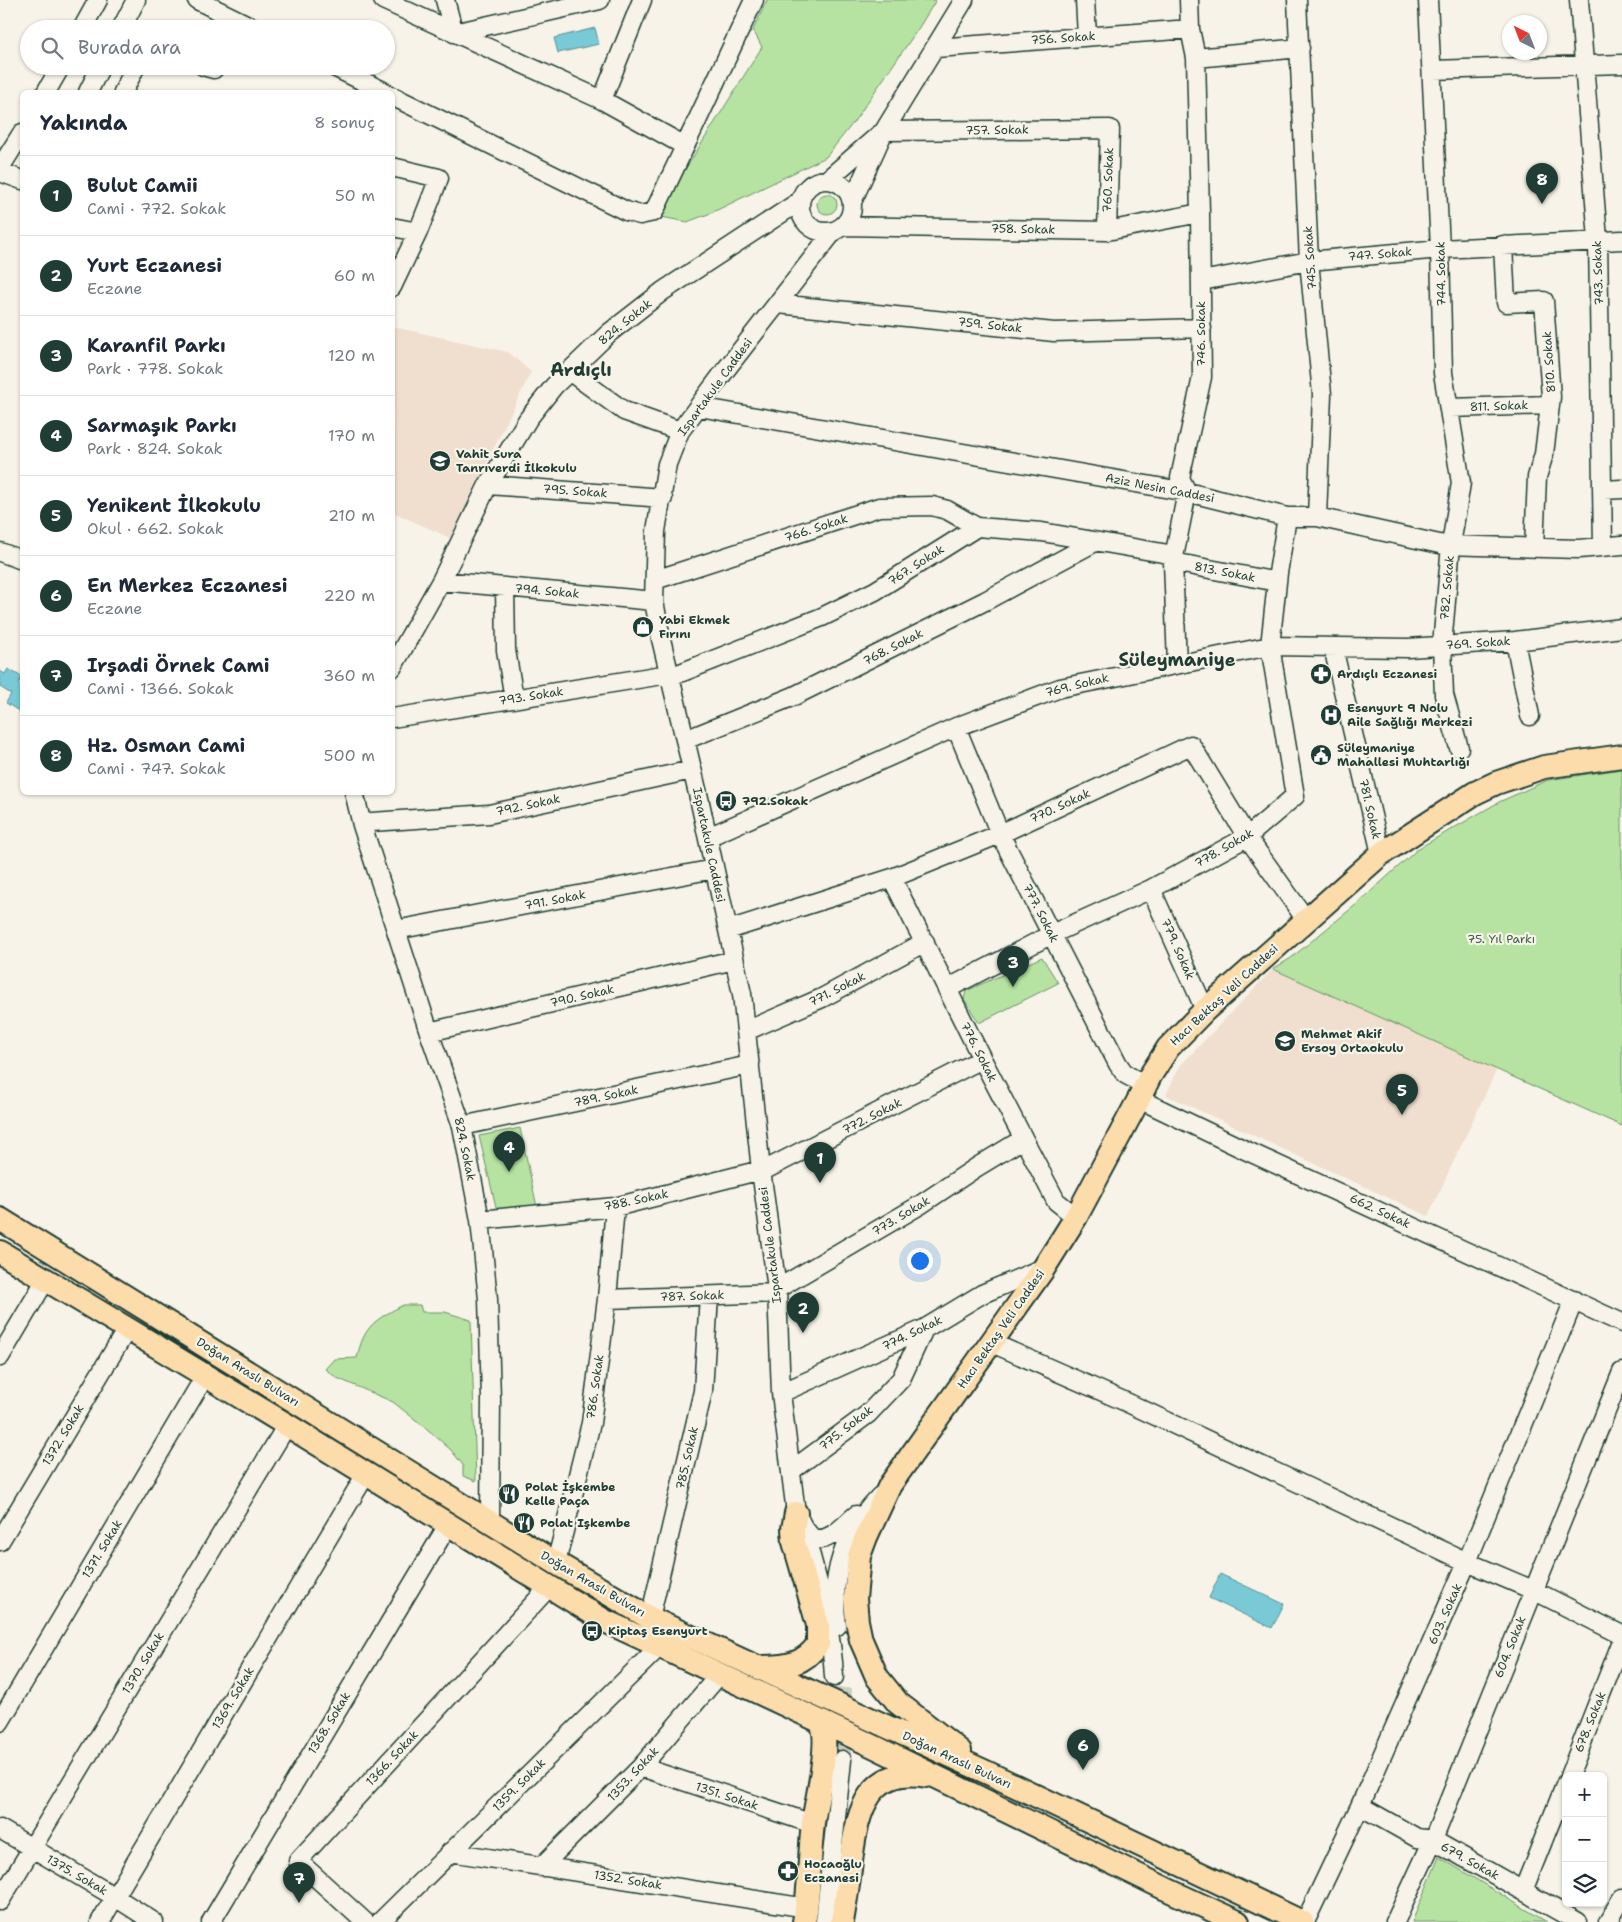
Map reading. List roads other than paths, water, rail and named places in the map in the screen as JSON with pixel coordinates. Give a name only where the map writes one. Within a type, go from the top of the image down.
[{"type":"main road","name":"Hacı Bektaş Veli Caddesi","points":[[986,1772],[888,1693],[877,1677],[861,1640],[855,1599],[860,1556],[866,1537],[890,1485],[1042,1271],[1076,1217],[1142,1092],[1168,1048],[1205,1010],[1381,854],[1475,793],[1496,783],[1544,767],[1622,756]]},
{"type":"main road","name":"Doğan Araslı Bulvarı","points":[[0,1219],[556,1563],[650,1618],[986,1772],[1304,1922]]},
{"type":"main road","name":"Doğan Araslı Bulvarı","points":[[0,1252],[605,1621],[1238,1922]]},
{"type":"main road","points":[[758,1667],[784,1667],[797,1663],[805,1658],[818,1644],[818,1625],[794,1542],[793,1529],[799,1520]]},
{"type":"main road","points":[[807,1917],[813,1824],[823,1758],[824,1732],[820,1722]]},
{"type":"main road","points":[[842,1922],[854,1832],[859,1814],[868,1796],[879,1786],[894,1777],[910,1773],[938,1778]]},
{"type":"street","points":[[87,20],[98,0]]},
{"type":"street","points":[[126,20],[136,0]]},
{"type":"street","points":[[197,0],[238,20]]},
{"type":"street","points":[[383,0],[602,100],[685,146]]},
{"type":"street","points":[[445,0],[454,33]]},
{"type":"street","points":[[454,33],[600,0]]},
{"type":"street","points":[[602,100],[642,0]]},
{"type":"street","points":[[852,202],[884,131],[964,0]]},
{"type":"street","points":[[1086,0],[1087,36]]},
{"type":"street","name":"746. Sokak","points":[[1177,664],[1173,559],[1187,492],[1180,478],[1202,377],[1196,58],[1190,29],[1188,0]]},
{"type":"street","name":"745. Sokak","points":[[1297,0],[1309,261],[1322,394],[1317,516]]},
{"type":"street","name":"744. Sokak","points":[[1428,0],[1440,249],[1443,373],[1461,483],[1451,545]]},
{"type":"street","name":"743. Sokak","points":[[1579,0],[1598,240],[1603,490],[1602,547]]},
{"type":"street","points":[[395,97],[626,211],[640,215],[654,212],[685,146],[747,2]]},
{"type":"street","name":"756. Sokak","points":[[936,48],[1190,29]]},
{"type":"street","points":[[1196,58],[1300,48]]},
{"type":"street","points":[[1432,70],[1622,64]]},
{"type":"street","points":[[47,90],[56,75]]},
{"type":"street","points":[[89,90],[96,75]]},
{"type":"street","points":[[124,90],[132,75]]},
{"type":"street","points":[[350,75],[381,90]]},
{"type":"street","name":"757. Sokak","points":[[884,131],[1110,129]]},
{"type":"street","name":"760. Sokak","points":[[1107,231],[1110,129]]},
{"type":"street","points":[[827,180],[884,131]]},
{"type":"street","points":[[0,168],[20,136]]},
{"type":"street","points":[[395,168],[438,178],[418,232],[395,281]]},
{"type":"street","points":[[0,172],[20,179]]},
{"type":"street","points":[[827,180],[836,181],[850,193],[852,211],[850,219],[839,229],[821,233],[806,224],[800,209],[800,201],[803,192],[810,186],[818,181],[827,180]]},
{"type":"street","name":"824. Sokak","points":[[395,663],[441,580],[488,485],[528,419],[554,386],[609,333],[663,291],[800,201]]},
{"type":"street","name":"758. Sokak","points":[[839,229],[1107,231],[1200,213]]},
{"type":"street","points":[[395,228],[418,232]]},
{"type":"street","name":"Ispartakule Caddesi","points":[[839,229],[724,372],[680,431],[667,464],[656,531],[654,601],[742,994],[761,1171],[777,1291],[781,1393],[799,1520],[829,1631],[839,1678],[843,1656],[834,1608],[837,1570],[855,1526],[870,1505]]},
{"type":"street","name":"747. Sokak","points":[[1201,281],[1309,261],[1440,249],[1622,240]]},
{"type":"street","name":"810. Sokak","points":[[1503,245],[1506,303],[1544,301],[1551,373],[1550,405],[1544,454],[1537,478],[1534,548]]},
{"type":"street","name":"759. Sokak","points":[[778,304],[1054,332],[1202,328]]},
{"type":"street","points":[[569,371],[624,411],[680,431]]},
{"type":"street","name":"811. Sokak","points":[[1449,408],[1550,405]]},
{"type":"street","name":"Aziz Nesin Caddesi","points":[[699,407],[1187,492],[1287,517],[1317,516],[1451,545],[1579,549],[1622,545]]},
{"type":"street","name":"795. Sokak","points":[[488,485],[662,498]]},
{"type":"street","points":[[1603,490],[1622,489]]},
{"type":"street","name":"766. Sokak","points":[[655,580],[879,507],[932,506],[947,510],[977,527]]},
{"type":"street","name":"778. Sokak","points":[[947,989],[1052,934],[1151,888],[1247,837],[1295,796],[1270,646],[1287,517]]},
{"type":"street","points":[[977,527],[1042,532],[1173,559]]},
{"type":"street","name":"767. Sokak","points":[[670,676],[822,617],[876,592],[977,527]]},
{"type":"street","name":"768. Sokak","points":[[685,740],[794,696],[984,601],[1095,542]]},
{"type":"street","name":"782. Sokak","points":[[1451,545],[1442,645],[1444,695],[1459,748]]},
{"type":"street","points":[[0,552],[20,559]]},
{"type":"street","name":"813. Sokak","points":[[1173,559],[1277,582]]},
{"type":"street","name":"794. Sokak","points":[[441,580],[654,601]]},
{"type":"street","points":[[505,587],[506,650],[514,699]]},
{"type":"street","name":"769. Sokak","points":[[708,837],[956,727],[1060,688],[1270,646],[1408,648],[1515,641],[1622,628]]},
{"type":"street","points":[[1515,641],[1530,716]]},
{"type":"street","name":"781. Sokak","points":[[1333,647],[1381,854]]},
{"type":"street","name":"793. Sokak","points":[[395,718],[670,676]]},
{"type":"street","name":"777. Sokak","points":[[956,727],[1000,834],[1118,1064],[1142,1092]]},
{"type":"street","name":"770. Sokak","points":[[728,930],[892,878],[1000,834],[1191,745],[1247,837],[1307,921]]},
{"type":"street","name":"792. Sokak","points":[[362,825],[372,822],[489,814],[692,770]]},
{"type":"street","name":"824. Sokak","points":[[355,795],[362,825],[429,1032],[462,1126],[480,1220],[488,1299],[491,1399],[490,1522]]},
{"type":"street","name":"791. Sokak","points":[[396,930],[714,868]]},
{"type":"street","name":"776. Sokak","points":[[892,878],[982,1060],[1056,1201],[1076,1217]]},
{"type":"street","name":"779. Sokak","points":[[1151,888],[1205,1010]]},
{"type":"street","name":"771. Sokak","points":[[746,1031],[822,998],[925,942]]},
{"type":"street","name":"790. Sokak","points":[[429,1032],[734,960]]},
{"type":"street","name":"772. Sokak","points":[[761,1171],[982,1060]]},
{"type":"street","name":"789. Sokak","points":[[462,1126],[750,1065]]},
{"type":"street","name":"662. Sokak","points":[[1142,1092],[1243,1149],[1622,1323]]},
{"type":"street","name":"773. Sokak","points":[[777,1291],[920,1205],[1023,1139]]},
{"type":"street","name":"788. Sokak","points":[[480,1220],[615,1207],[761,1171]]},
{"type":"street","name":"786. Sokak","points":[[556,1563],[591,1423],[607,1299],[615,1207]]},
{"type":"street","name":"774. Sokak","points":[[781,1393],[924,1329],[982,1294],[1036,1271],[1042,1271]]},
{"type":"street","points":[[0,1356],[45,1280]]},
{"type":"street","name":"787. Sokak","points":[[607,1299],[709,1296],[777,1291]]},
{"type":"street","name":"785. Sokak","points":[[650,1618],[703,1391],[709,1296]]},
{"type":"street","name":"603. Sokak","points":[[1304,1922],[1360,1806],[1467,1562],[1574,1300]]},
{"type":"street","name":"1372. Sokak","points":[[0,1541],[127,1329]]},
{"type":"street","name":"775. Sokak","points":[[792,1470],[868,1414],[900,1379],[924,1329]]},
{"type":"street","points":[[992,1342],[1126,1402],[1467,1562],[1533,1590],[1622,1635]]},
{"type":"street","name":"604. Sokak","points":[[1395,1922],[1433,1840],[1622,1372]]},
{"type":"street","name":"1371. Sokak","points":[[0,1722],[205,1376]]},
{"type":"street","name":"1370. Sokak","points":[[0,1902],[286,1425]]},
{"type":"street","name":"1369. Sokak","points":[[100,1922],[366,1474]]},
{"type":"street","points":[[799,1520],[812,1538],[824,1540],[870,1505],[890,1485]]},
{"type":"street","name":"1368. Sokak","points":[[211,1922],[448,1524]]},
{"type":"street","name":"1366. Sokak","points":[[365,1922],[298,1861],[549,1588]]},
{"type":"street","name":"678. Sokak","points":[[1571,1772],[1622,1641]]},
{"type":"street","name":"1359. Sokak","points":[[380,1922],[659,1647]]},
{"type":"street","name":"1353. Sokak","points":[[541,1867],[641,1767],[719,1675]]},
{"type":"street","points":[[807,1917],[838,1759],[825,1922]]},
{"type":"street","name":"1351. Sokak","points":[[641,1767],[813,1824]]},
{"type":"street","points":[[1523,1891],[1562,1793]]},
{"type":"street","name":"679. Sokak","points":[[1360,1806],[1417,1838],[1433,1840],[1578,1922]]},
{"type":"street","name":"1375. Sokak","points":[[0,1829],[154,1922]]},
{"type":"street","name":"1352. Sokak","points":[[450,1852],[541,1867],[807,1917]]},
{"type":"street","points":[[1608,1922],[1622,1898]]},
{"type":"water","points":[[595,28],[599,44],[558,53],[554,38]]},
{"type":"water","points":[[8,669],[20,676],[18,684],[20,686],[20,712],[6,703],[11,694],[0,687],[0,671],[5,674]]},
{"type":"water","points":[[1220,1574],[1284,1604],[1272,1628],[1209,1598]]},
{"type":"tunnel","points":[[842,1760],[843,1679]]},
{"type":"place","name":"Hz. Osman Cami","points":[[1542,204]]},
{"type":"place","name":"Vahit Sura Tanrıverdi İlkokulu","points":[[440,461]]},
{"type":"place","name":"Yabi Ekmek Fırını","points":[[643,627]]},
{"type":"place","name":"Ardıçlı Eczanesi","points":[[1321,674]]},
{"type":"place","name":"Esenyurt 9 Nolu Aile Sağlığı Merkezi","points":[[1331,715]]},
{"type":"place","name":"Süleymaniye Mahallesi Muhtarlığı","points":[[1321,755]]},
{"type":"place","name":"792.Sokak","points":[[726,801]]},
{"type":"place","name":"Karanfil Parkı","points":[[1013,987]]},
{"type":"place","name":"Mehmet Akif Ersoy Ortaokulu","points":[[1285,1041]]},
{"type":"place","name":"Yenikent İlkokulu","points":[[1402,1115]]},
{"type":"place","name":"Sarmaşık Parkı","points":[[509,1172]]},
{"type":"place","name":"Bulut Camii","points":[[820,1183]]},
{"type":"place","name":"Yurt Eczanesi","points":[[803,1333]]},
{"type":"place","name":"Polat İşkembe Kelle Paça","points":[[509,1494]]},
{"type":"place","name":"Polat Işkembe","points":[[524,1523]]},
{"type":"place","name":"Kiptaş Esenyurt","points":[[592,1631]]},
{"type":"place","name":"En Merkez Eczanesi","points":[[1083,1770]]},
{"type":"place","name":"Hocaoğlu Eczanesi","points":[[788,1871]]},
{"type":"place","name":"Irşadi Örnek Cami","points":[[299,1903]]},
{"type":"district","name":"Ardıçlı","points":[[581,370]]},
{"type":"district","name":"Süleymaniye","points":[[1177,660]]},
{"type":"park label","name":"75. Yıl Parkı","points":[[1501,939]]}]
